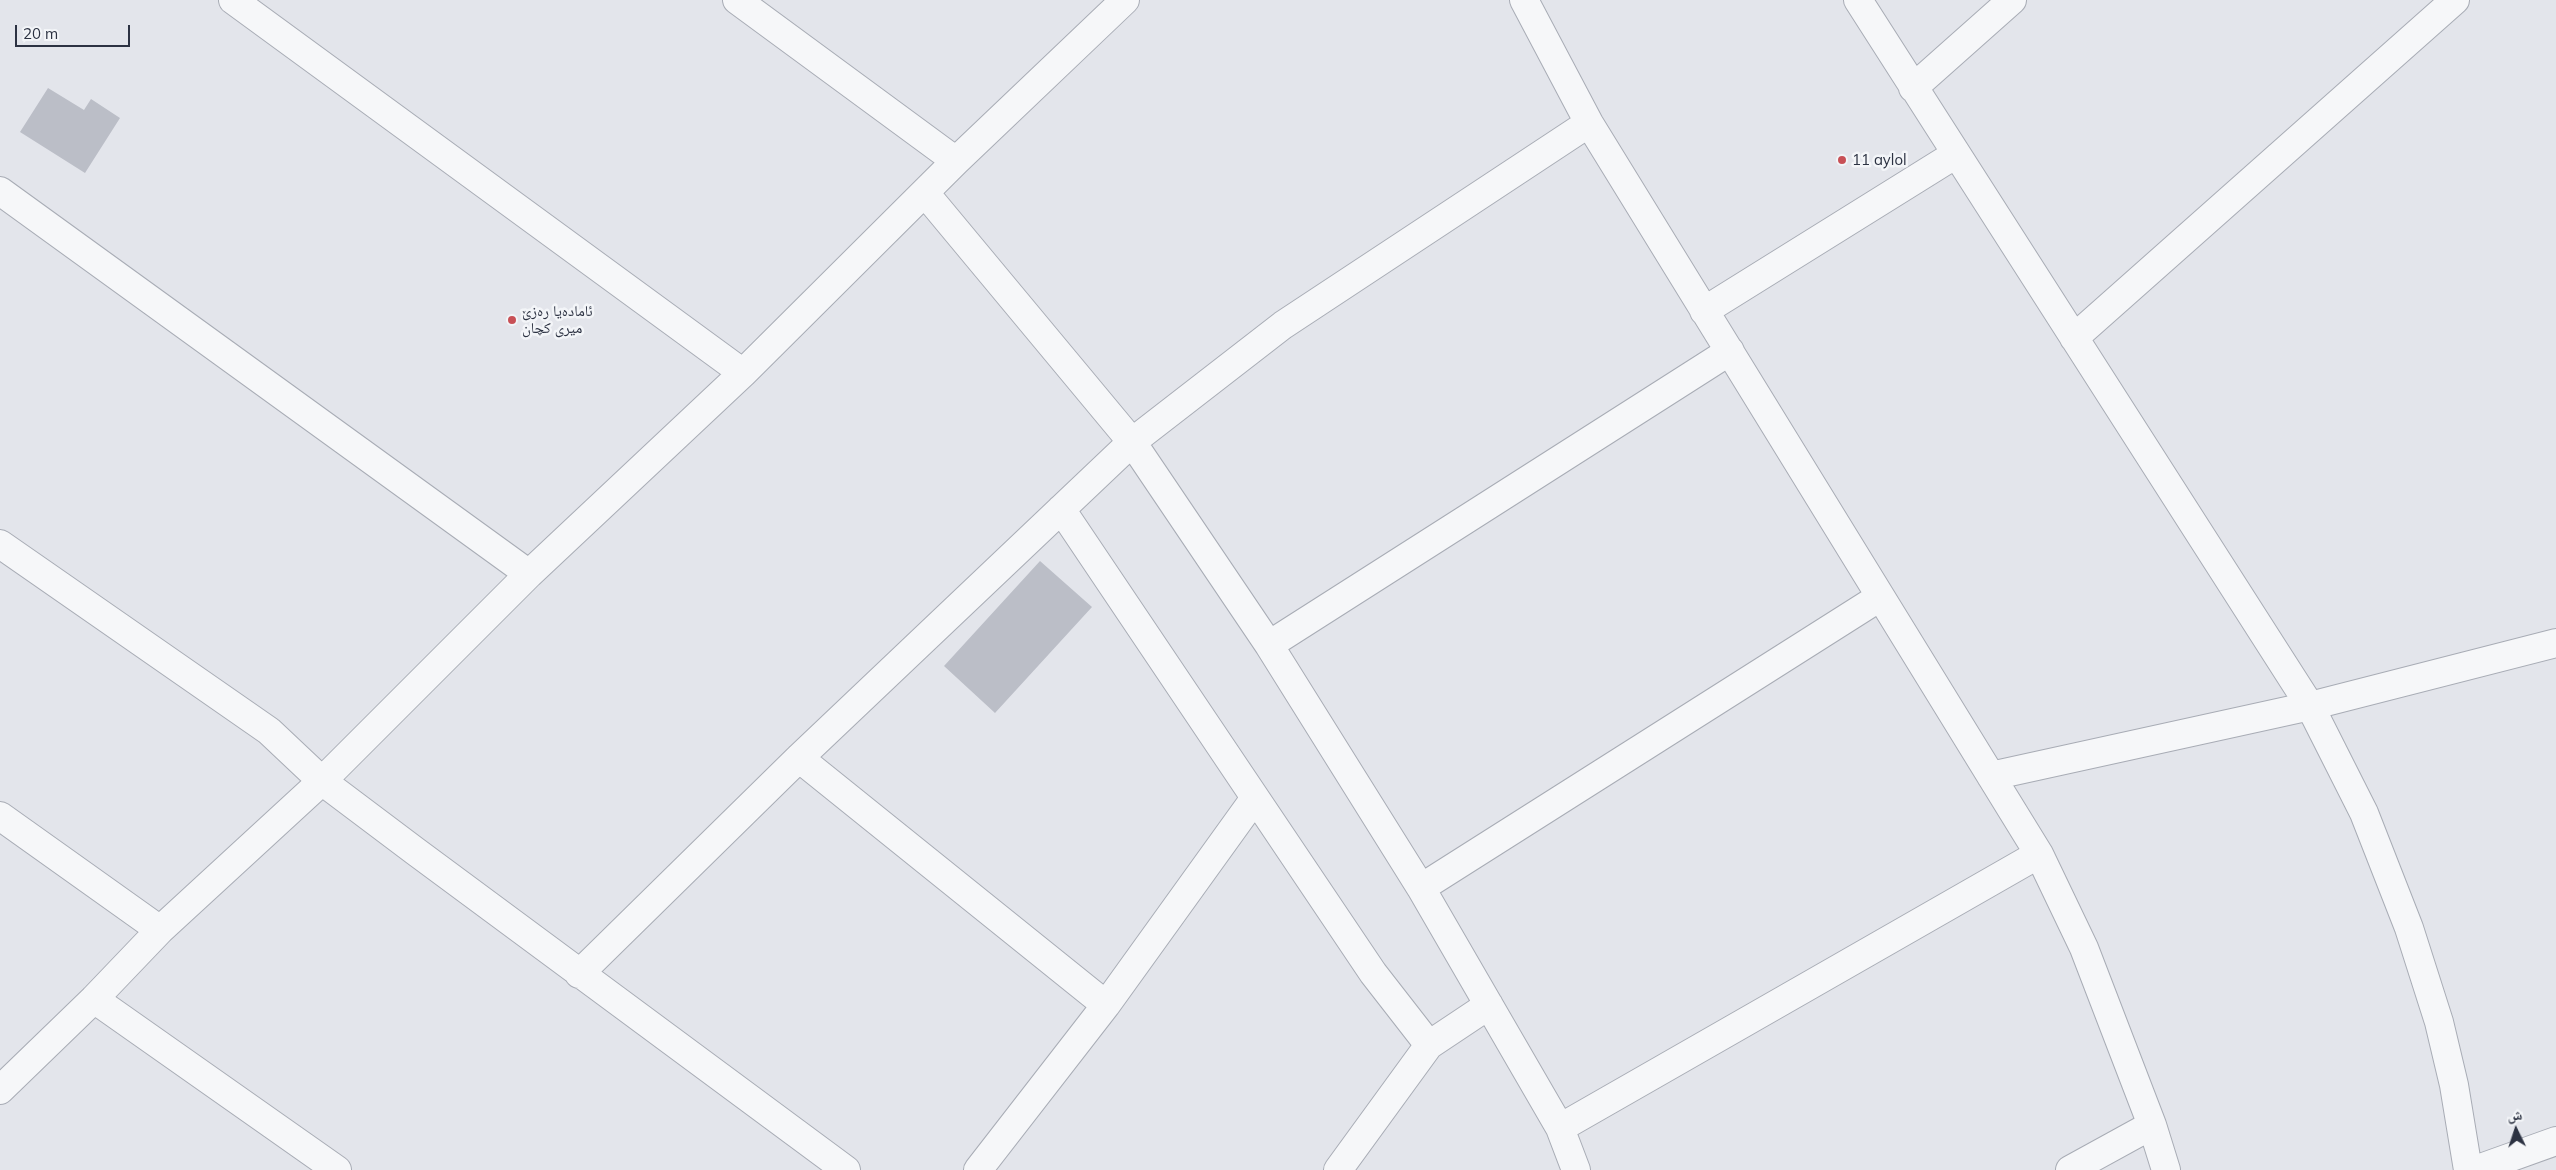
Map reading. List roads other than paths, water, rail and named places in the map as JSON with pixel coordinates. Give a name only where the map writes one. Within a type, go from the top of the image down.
[{"type":"street","points":[[233,0],[743,373]]},
{"type":"street","points":[[737,0],[956,161]]},
{"type":"street","points":[[0,1090],[94,999],[160,930],[322,780],[529,574],[743,373],[956,161],[1125,0]]},
{"type":"street","points":[[1524,0],[1589,123],[2039,854],[2084,948],[2152,1126],[2166,1170]]},
{"type":"street","points":[[1858,0],[2310,706],[2364,813],[2409,928],[2439,1022],[2454,1085],[2468,1170]]},
{"type":"street","points":[[1913,88],[2012,0]]},
{"type":"street","points":[[2074,338],[2454,0]]},
{"type":"street","points":[[579,974],[799,758],[1132,442],[1284,325],[1589,123]]},
{"type":"street","points":[[1704,310],[1956,154]]},
{"type":"street","points":[[0,190],[529,574]]},
{"type":"street","points":[[925,193],[1132,442],[1269,645],[1421,888],[1560,1128],[1576,1170]]},
{"type":"street","points":[[1269,645],[1730,352]]},
{"type":"street","points":[[1061,509],[1373,972],[1429,1045]]},
{"type":"street","points":[[0,544],[269,731],[322,780],[837,1168]]},
{"type":"street","points":[[1421,888],[1880,597]]},
{"type":"street","points":[[1991,776],[2310,706],[2556,643]]},
{"type":"street","points":[[799,758],[1106,1005]]},
{"type":"street","points":[[978,1170],[1106,1005],[1256,798]]},
{"type":"street","points":[[0,816],[160,930]]},
{"type":"street","points":[[1560,1128],[2039,854]]},
{"type":"street","points":[[94,999],[337,1170]]},
{"type":"street","points":[[1338,1170],[1429,1045],[1489,1005]]},
{"type":"street","points":[[2070,1170],[2152,1126]]},
{"type":"street","points":[[2475,1170],[2556,1141]]},
{"type":"place","name":"11 aylol","points":[[1842,160]]},
{"type":"place","name":"ئامادەيا رەزێ ميرى كچان","points":[[512,320]]}]
